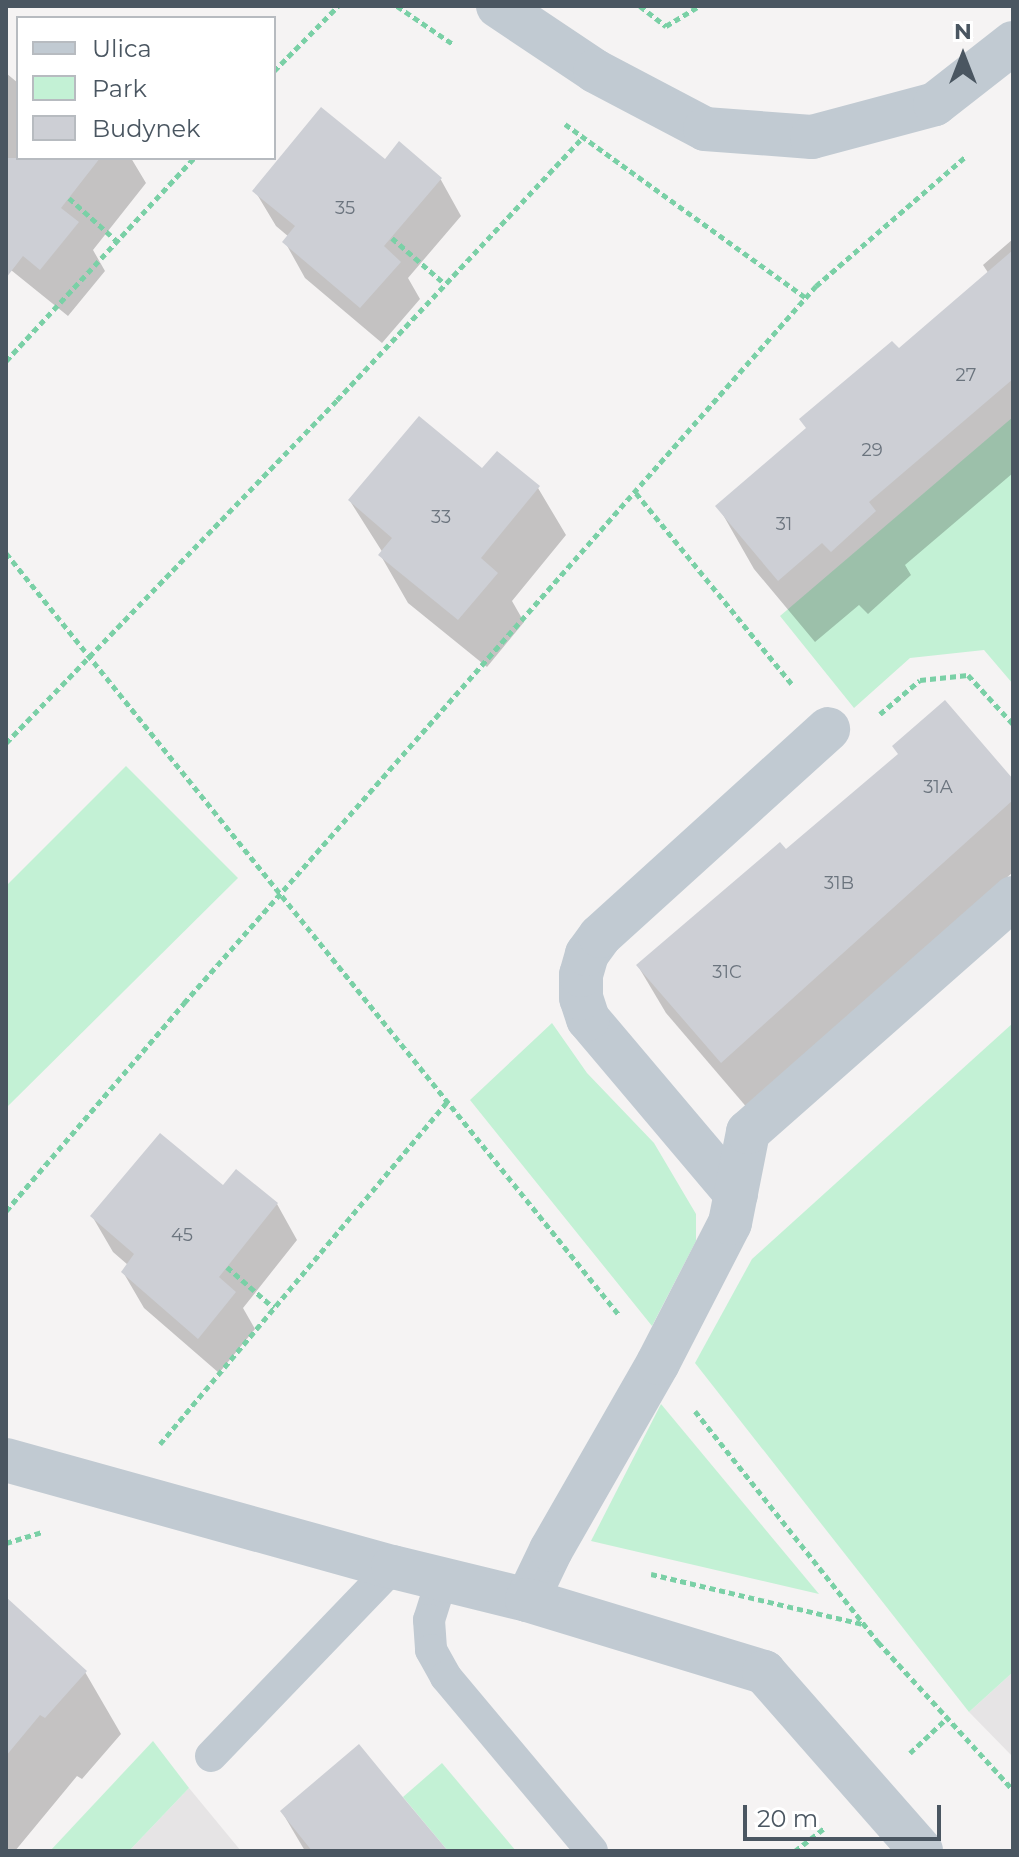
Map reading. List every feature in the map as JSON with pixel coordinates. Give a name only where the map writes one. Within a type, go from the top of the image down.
[{"type":"street","points":[[498,6],[595,71],[705,129],[812,137],[935,104],[1013,43]]},
{"type":"street","points":[[736,1194],[588,1019],[581,998],[581,975],[587,954],[600,936],[828,729]]},
{"type":"street","points":[[527,1600],[551,1550],[658,1363],[730,1223],[748,1132],[1013,898]]},
{"type":"street","points":[[10,1467],[527,1600],[764,1672],[921,1851]]},
{"type":"lane","points":[[211,1756],[393,1567]]},
{"type":"lane","points":[[442,1579],[429,1620],[431,1650],[446,1677],[592,1851]]},
{"type":"path","points":[[276,69],[338,6]]},
{"type":"path","points":[[397,6],[461,49]]},
{"type":"path","points":[[640,6],[666,26],[699,6]]},
{"type":"path","points":[[559,119],[806,298]]},
{"type":"path","points":[[6,743],[337,400],[583,137]]},
{"type":"path","points":[[6,1211],[806,298],[903,207],[973,149]]},
{"type":"path","points":[[6,361],[192,160]]},
{"type":"path","points":[[69,198],[118,242]]},
{"type":"path","points":[[392,238],[445,284]]},
{"type":"path","points":[[636,493],[828,729],[846,743],[920,680],[968,675],[1013,724]]},
{"type":"path","points":[[6,553],[658,1363],[878,1642],[1013,1790]]},
{"type":"path","points":[[154,1451],[447,1102]]},
{"type":"path","points":[[227,1267],[274,1308]]},
{"type":"shaded area","points":[[1013,1672],[1013,1757],[969,1712]]},
{"type":"shaded area","points":[[189,1788],[241,1851],[129,1851]]},
{"type":"green space","points":[[1013,417],[1013,684],[984,650],[910,658],[854,708],[780,616]]},
{"type":"green space","points":[[126,766],[238,878],[6,1108],[6,886]]},
{"type":"green space","points":[[552,1023],[587,1073],[654,1143],[696,1214],[696,1241],[652,1326],[470,1100]]},
{"type":"green space","points":[[1013,1023],[1013,1672],[969,1712],[695,1363],[752,1259]]},
{"type":"green space","points":[[661,1404],[819,1594],[591,1541]]},
{"type":"green space","points":[[153,1741],[189,1788],[129,1851],[50,1851]]},
{"type":"green space","points":[[442,1763],[516,1851],[448,1851],[403,1797]]},
{"type":"building","points":[[321,107],[385,159],[399,141],[442,178],[384,246],[401,262],[360,308],[282,242],[295,226],[252,191]]},
{"type":"building","points":[[6,158],[98,160],[61,208],[79,222],[40,270],[23,256],[6,278]]},
{"type":"building","points":[[1013,250],[1013,379],[869,502],[876,511],[831,552],[822,543],[778,581],[715,506],[806,428],[799,419],[892,341],[899,348]]},
{"type":"building","points":[[419,416],[482,468],[497,451],[540,486],[481,558],[498,573],[458,620],[378,555],[392,538],[348,500]]},
{"type":"building","points":[[945,700],[1013,779],[1013,800],[721,1063],[636,965],[780,842],[786,849],[898,754],[892,746]]},
{"type":"building","points":[[160,1133],[223,1185],[236,1169],[278,1203],[219,1277],[236,1292],[198,1339],[121,1272],[134,1254],[90,1216]]},
{"type":"building","points":[[6,1597],[87,1671],[45,1718],[40,1715],[6,1756]]},
{"type":"building","points":[[359,1744],[448,1851],[312,1851],[280,1811]]}]
